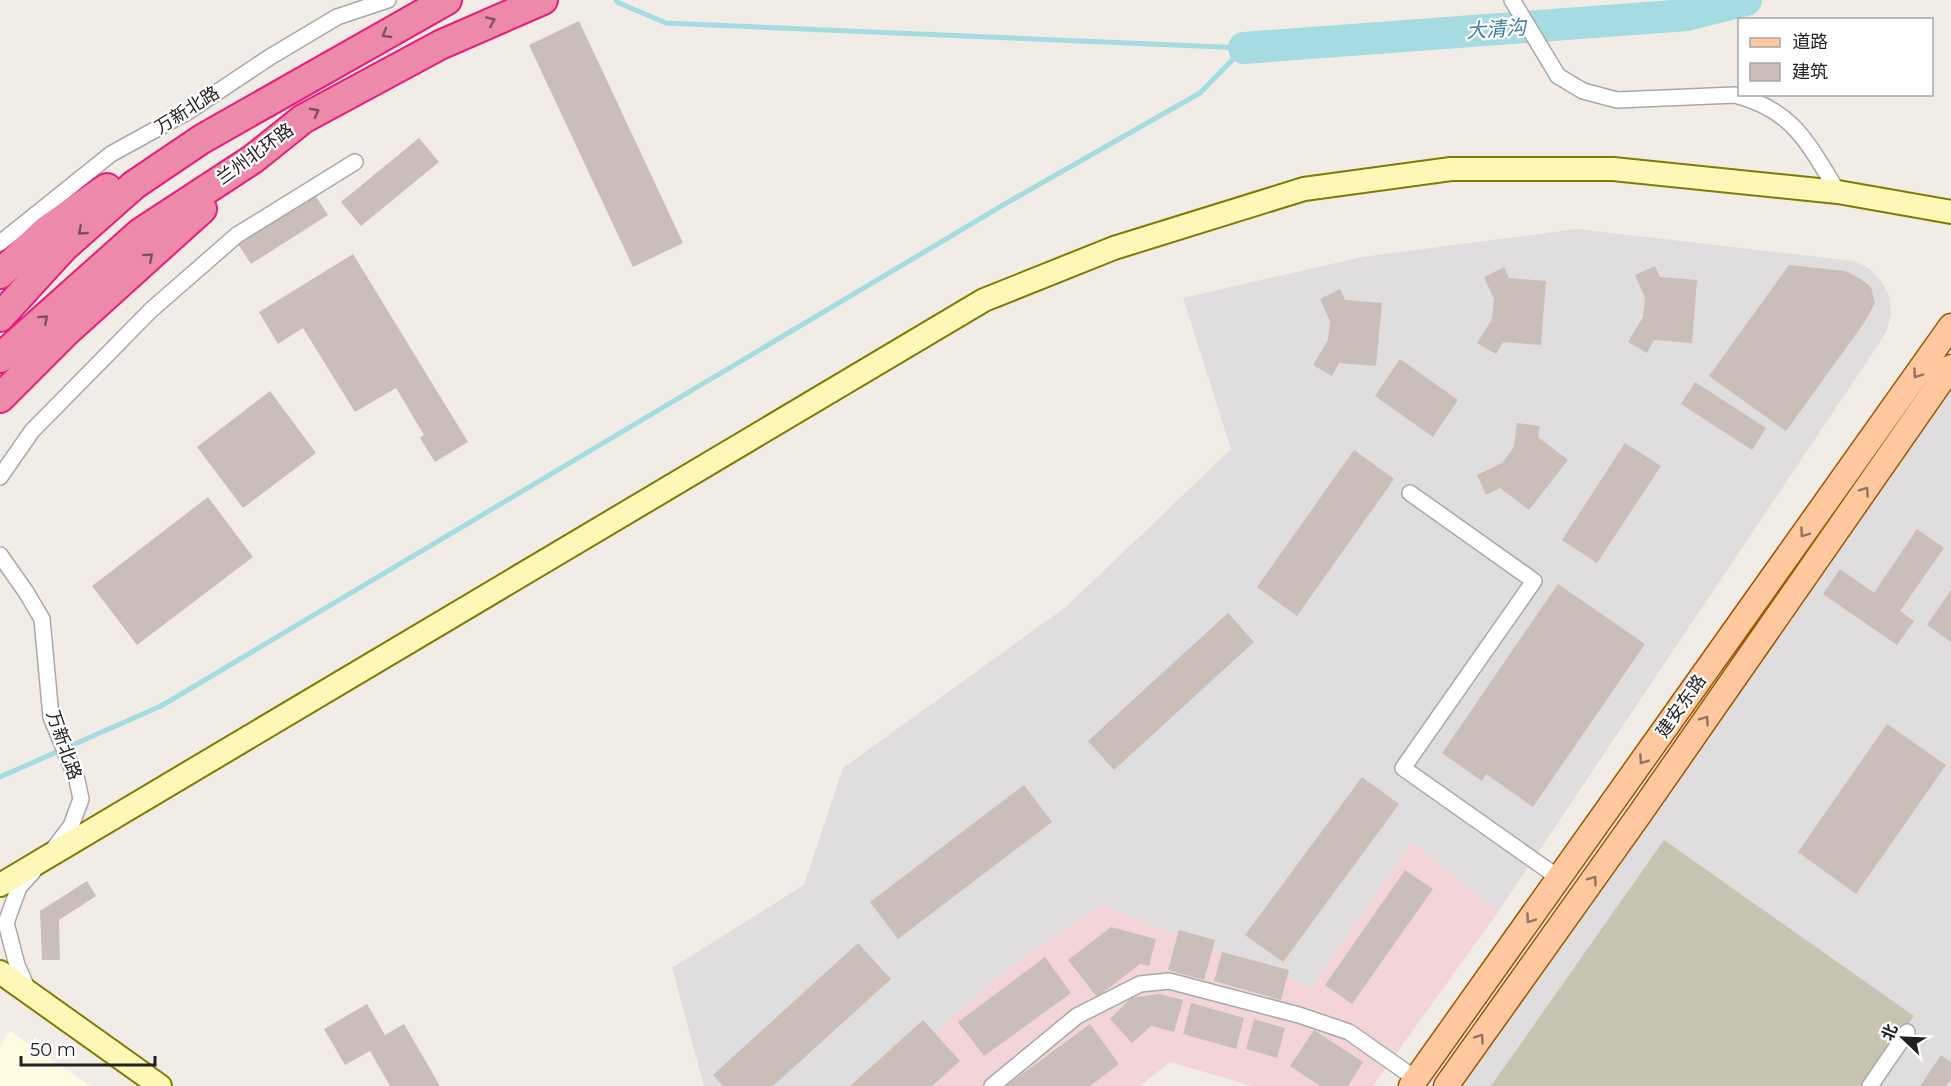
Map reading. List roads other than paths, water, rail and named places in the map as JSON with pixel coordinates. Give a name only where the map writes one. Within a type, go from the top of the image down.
[{"type":"highway","name":"兰州北环路","points":[[0,358],[140,233],[253,159],[303,119],[440,45],[543,0]]},
{"type":"highway","name":"兰州北环路","points":[[0,317],[64,247],[134,185],[202,139],[442,3]]},
{"type":"highway","points":[[0,274],[46,230],[132,172],[202,139]]},
{"type":"highway","points":[[0,398],[68,330],[189,221],[253,159]]},
{"type":"main road","points":[[0,885],[984,300],[1114,248],[1304,189],[1450,169],[1613,169],[1838,192],[1951,212]]},
{"type":"main road","name":"建安东路","points":[[1413,1082],[1951,326]]},
{"type":"main road","name":"建安东路","points":[[1446,1086],[1639,815],[1951,367]]},
{"type":"main road","points":[[0,972],[160,1086]]},
{"type":"street","name":"万新北路","points":[[0,243],[111,154],[189,111],[270,57],[337,17],[388,0]]},
{"type":"street","points":[[1512,0],[1557,76],[1583,92],[1617,100],[1738,96]]},
{"type":"street","points":[[1739,96],[1757,101],[1778,112],[1798,130],[1838,192]]},
{"type":"street","points":[[0,477],[32,431],[151,310],[237,235],[355,162]]},
{"type":"street","points":[[1410,493],[1534,581],[1403,768],[1559,878]]},
{"type":"street","name":"万新北路","points":[[0,555],[42,619],[51,717],[72,768],[81,799],[71,826],[49,855],[19,887],[6,923],[17,965],[29,993]]},
{"type":"street","points":[[992,1086],[1077,1016],[1140,984],[1169,981],[1299,1015],[1349,1032],[1413,1082]]},
{"type":"street","points":[[1870,1086],[1907,1032]]},
{"type":"waterway","points":[[616,0],[666,23],[1244,48]]},
{"type":"waterway","name":"大清沟","points":[[1244,48],[1687,15],[1746,0]]},
{"type":"waterway","points":[[0,777],[161,706],[1010,201],[1200,93],[1244,48]]}]
